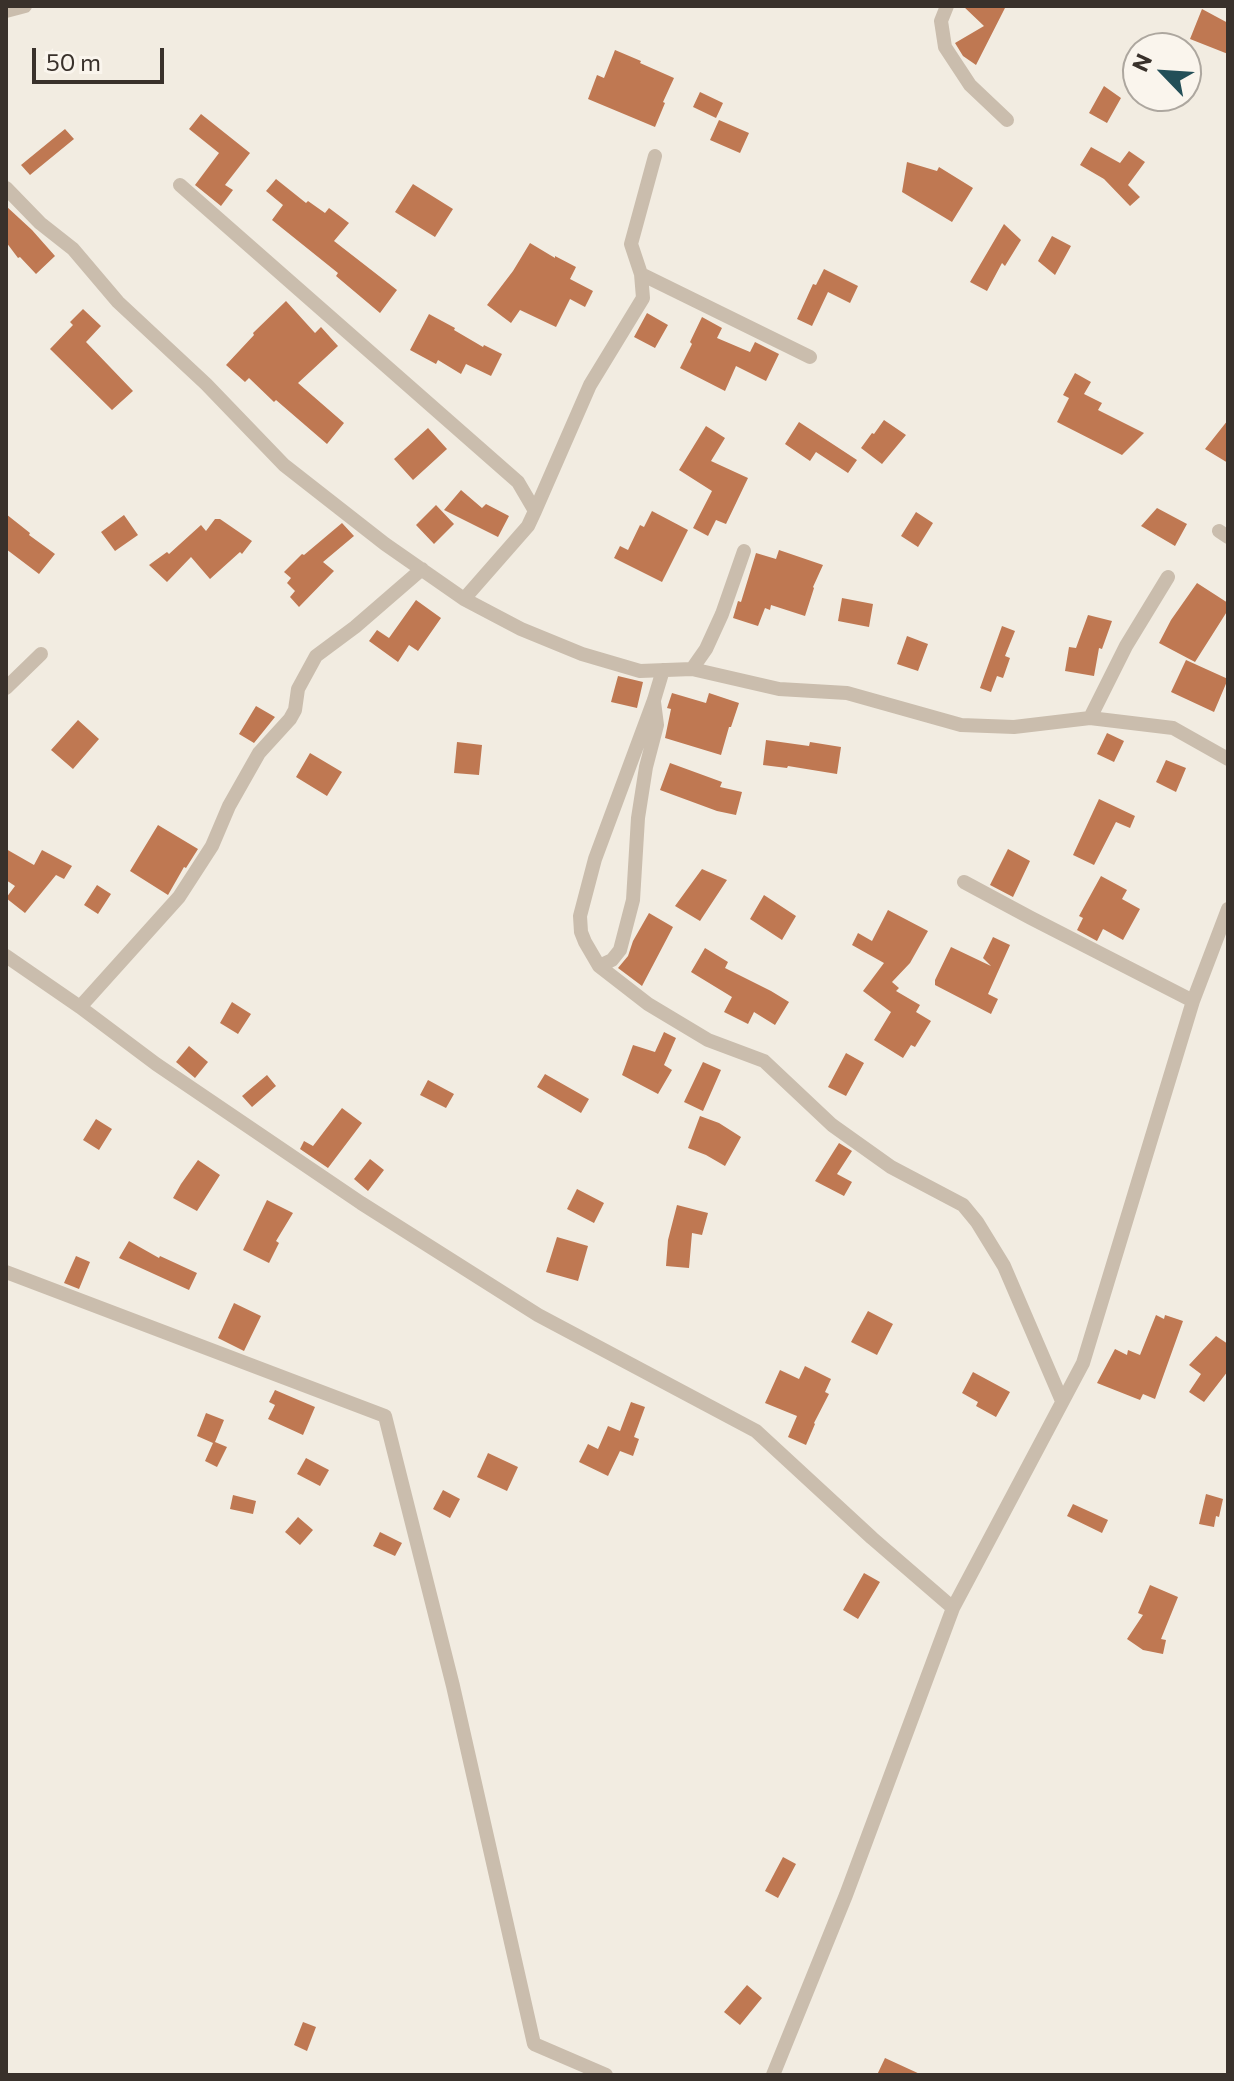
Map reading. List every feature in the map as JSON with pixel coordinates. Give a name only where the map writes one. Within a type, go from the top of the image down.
[{"type":"street","points":[[6,11],[25,6]]},
{"type":"street","points":[[947,6],[941,21],[945,47],[970,85],[1007,120]]},
{"type":"street","points":[[464,599],[528,526],[590,385],[643,298],[641,274],[631,244],[655,156]]},
{"type":"street","points":[[180,185],[518,482],[535,511]]},
{"type":"street","points":[[6,188],[40,223],[73,249],[118,302],[206,384],[284,465],[385,544],[464,599],[521,629],[582,654],[640,671],[692,669],[779,689],[847,693],[961,725],[1014,727],[1090,718],[1173,728],[1228,759]]},
{"type":"street","points":[[641,274],[810,357]]},
{"type":"street","points":[[692,669],[706,649],[722,614],[744,551]]},
{"type":"street","points":[[80,1007],[179,897],[212,846],[229,806],[259,753],[295,710],[298,689],[316,656],[422,569]]},
{"type":"street","points":[[1090,718],[1126,646],[1168,577]]},
{"type":"street","points":[[6,688],[41,654]]},
{"type":"street","points":[[663,670],[595,859],[580,916],[585,942],[599,966],[648,1004],[708,1040],[764,1061],[832,1125],[891,1167],[963,1205],[1004,1266],[1062,1401]]},
{"type":"street","points":[[599,966],[612,960],[620,950],[633,900],[638,818],[657,725],[654,700]]},
{"type":"street","points":[[964,882],[1193,1001]]},
{"type":"street","points":[[773,2075],[846,1895],[953,1608],[1083,1363],[1193,1001],[1228,909]]},
{"type":"street","points":[[6,956],[156,1064],[335,1186],[525,1307],[756,1431],[953,1608]]},
{"type":"street","points":[[6,1272],[385,1416],[453,1686],[534,2044],[606,2075]]},
{"type":"building","points":[[963,6],[1006,6],[976,65],[963,56],[955,43],[984,26]]},
{"type":"building","points":[[1202,9],[1228,23],[1228,54],[1202,44],[1202,32],[1193,32]]},
{"type":"building","points":[[615,50],[674,78],[655,127],[588,99],[597,75],[604,78]]},
{"type":"building","points":[[1104,86],[1121,98],[1107,123],[1089,113]]},
{"type":"building","points":[[700,92],[723,103],[716,118],[693,107]]},
{"type":"building","points":[[201,114],[250,153],[225,185],[233,190],[221,206],[195,185],[219,153],[189,129]]},
{"type":"building","points":[[719,120],[749,133],[740,153],[710,140]]},
{"type":"building","points":[[65,129],[74,139],[30,175],[21,165]]},
{"type":"building","points":[[1091,147],[1120,163],[1129,151],[1145,162],[1128,185],[1140,197],[1130,206],[1104,179],[1080,165]]},
{"type":"building","points":[[907,162],[937,171],[939,167],[973,188],[952,222],[902,192]]},
{"type":"building","points":[[276,179],[306,203],[308,201],[325,213],[329,208],[349,223],[334,241],[397,290],[380,313],[336,276],[338,273],[272,220],[283,205],[266,191]]},
{"type":"building","points":[[413,184],[453,209],[435,237],[395,212]]},
{"type":"building","points":[[6,206],[55,256],[36,274],[6,242]]},
{"type":"building","points":[[1004,224],[1021,240],[1005,266],[1002,263],[987,291],[970,282]]},
{"type":"building","points":[[1052,236],[1071,246],[1055,275],[1038,261]]},
{"type":"building","points":[[530,243],[576,267],[570,279],[593,291],[585,307],[570,299],[556,327],[520,310],[511,323],[487,305]]},
{"type":"building","points":[[824,269],[858,286],[850,303],[828,292],[812,326],[797,319],[813,284],[816,285]]},
{"type":"building","points":[[286,301],[315,333],[321,327],[338,346],[298,383],[344,423],[327,444],[249,378],[245,382],[226,365]]},
{"type":"building","points":[[83,309],[101,326],[86,342],[133,391],[112,410],[50,349],[73,325],[70,322]]},
{"type":"building","points":[[647,313],[668,325],[655,348],[634,337]]},
{"type":"building","points":[[429,314],[483,347],[502,354],[491,376],[466,364],[461,374],[438,360],[436,364],[410,350]]},
{"type":"building","points":[[702,317],[722,328],[717,338],[750,352],[755,342],[779,354],[766,381],[736,366],[725,391],[680,368]]},
{"type":"building","points":[[1075,373],[1091,382],[1084,394],[1102,403],[1098,410],[1144,433],[1122,455],[1057,422],[1069,398],[1063,395]]},
{"type":"building","points":[[884,420],[906,435],[882,464],[861,448]]},
{"type":"building","points":[[1228,420],[1228,463],[1205,449]]},
{"type":"building","points":[[799,422],[857,460],[848,473],[816,452],[810,461],[785,444]]},
{"type":"building","points":[[706,426],[725,438],[711,461],[748,478],[726,524],[716,520],[708,536],[693,528],[712,491],[679,470]]},
{"type":"building","points":[[428,428],[447,449],[413,480],[394,459]]},
{"type":"building","points":[[461,490],[482,508],[486,504],[509,516],[498,537],[444,510]]},
{"type":"building","points":[[436,505],[454,524],[434,544],[416,525]]},
{"type":"building","points":[[1157,508],[1187,524],[1175,546],[1141,526]]},
{"type":"building","points":[[652,511],[688,530],[662,582],[614,558],[620,546],[628,550],[640,525],[644,527]]},
{"type":"building","points":[[916,512],[933,523],[918,547],[901,536]]},
{"type":"building","points":[[6,514],[55,554],[39,574],[6,549]]},
{"type":"building","points":[[124,515],[138,535],[115,551],[101,532]]},
{"type":"building","points":[[215,519],[220,519],[252,541],[242,554],[240,552],[210,579],[191,557],[167,582],[149,565],[167,552],[169,554],[201,525],[206,531]]},
{"type":"building","points":[[342,523],[354,536],[323,562],[334,571],[299,607],[290,597],[295,591],[287,583],[291,578],[284,572]]},
{"type":"building","points":[[779,550],[823,565],[805,616],[771,605],[770,610],[765,608],[758,626],[733,618],[756,553],[776,559]]},
{"type":"building","points":[[1197,583],[1228,603],[1228,610],[1195,662],[1159,643]]},
{"type":"building","points":[[842,598],[873,604],[869,627],[838,621]]},
{"type":"building","points":[[416,600],[441,618],[418,651],[409,645],[398,662],[369,641],[377,630],[389,638]]},
{"type":"building","points":[[1088,615],[1112,621],[1102,649],[1099,648],[1094,676],[1065,671],[1069,647],[1076,648]]},
{"type":"building","points":[[1002,626],[1015,631],[1005,656],[1010,658],[1003,678],[997,676],[991,692],[980,688]]},
{"type":"building","points":[[907,636],[928,644],[918,671],[897,664]]},
{"type":"building","points":[[1186,660],[1228,679],[1214,712],[1171,692]]},
{"type":"building","points":[[618,676],[643,682],[637,708],[611,702]]},
{"type":"building","points":[[672,693],[706,703],[709,693],[739,703],[721,755],[665,738],[671,709],[667,708]]},
{"type":"building","points":[[256,706],[275,717],[254,743],[239,734]]},
{"type":"building","points":[[78,720],[99,739],[73,769],[51,750]]},
{"type":"building","points":[[1107,733],[1124,741],[1114,762],[1097,754]]},
{"type":"building","points":[[766,740],[841,747],[837,774],[763,765]]},
{"type":"building","points":[[457,742],[482,745],[479,775],[454,773]]},
{"type":"building","points":[[310,753],[342,772],[327,796],[296,777]]},
{"type":"building","points":[[1166,760],[1186,768],[1176,792],[1156,782]]},
{"type":"building","points":[[670,763],[722,782],[720,787],[742,792],[736,815],[660,790]]},
{"type":"building","points":[[1099,799],[1135,816],[1130,828],[1116,822],[1094,865],[1073,855]]},
{"type":"building","points":[[158,825],[198,849],[168,895],[130,871]]},
{"type":"building","points":[[6,849],[34,865],[42,850],[72,866],[64,879],[56,875],[25,913],[6,898],[15,886],[6,880]]},
{"type":"building","points":[[1008,849],[1030,861],[1013,897],[990,885]]},
{"type":"building","points":[[702,869],[727,880],[700,921],[675,906]]},
{"type":"building","points":[[1101,876],[1127,890],[1122,899],[1140,909],[1123,940],[1103,929],[1097,941],[1077,930],[1083,918],[1079,916]]},
{"type":"building","points":[[97,885],[111,894],[98,914],[84,905]]},
{"type":"building","points":[[764,895],[796,916],[782,940],[750,919]]},
{"type":"building","points":[[888,910],[928,931],[910,963],[892,982],[899,988],[896,991],[920,1005],[916,1012],[931,1021],[915,1047],[911,1045],[903,1058],[874,1040],[891,1012],[863,991],[884,963],[852,945],[858,933],[872,941]]},
{"type":"building","points":[[649,913],[673,927],[642,986],[618,968],[628,956]]},
{"type":"building","points":[[993,937],[1010,945],[988,994],[998,999],[991,1014],[935,985],[935,980],[951,947],[991,966],[983,958]]},
{"type":"building","points":[[705,948],[728,962],[725,968],[789,1002],[775,1025],[754,1012],[748,1024],[724,1012],[732,997],[691,972]]},
{"type":"building","points":[[232,1002],[251,1014],[238,1034],[220,1023]]},
{"type":"building","points":[[664,1032],[676,1038],[664,1065],[672,1070],[658,1094],[622,1075],[633,1045],[655,1052]]},
{"type":"building","points":[[189,1046],[208,1062],[195,1078],[176,1062]]},
{"type":"building","points":[[846,1053],[864,1063],[846,1096],[828,1087]]},
{"type":"building","points":[[703,1062],[721,1070],[703,1111],[684,1102]]},
{"type":"building","points":[[545,1074],[589,1099],[581,1113],[537,1087]]},
{"type":"building","points":[[267,1075],[276,1086],[252,1107],[242,1096]]},
{"type":"building","points":[[428,1080],[454,1094],[446,1108],[420,1095]]},
{"type":"building","points":[[342,1108],[362,1123],[328,1168],[300,1149],[304,1141],[313,1146]]},
{"type":"building","points":[[700,1116],[719,1123],[741,1137],[725,1166],[688,1148]]},
{"type":"building","points":[[96,1119],[112,1129],[99,1150],[83,1140]]},
{"type":"building","points":[[839,1143],[852,1151],[837,1174],[852,1182],[844,1196],[815,1181]]},
{"type":"building","points":[[370,1159],[384,1170],[368,1191],[354,1179]]},
{"type":"building","points":[[198,1160],[220,1175],[197,1211],[173,1198]]},
{"type":"building","points":[[577,1189],[604,1203],[594,1223],[567,1209]]},
{"type":"building","points":[[267,1200],[293,1213],[276,1241],[279,1243],[269,1263],[243,1250]]},
{"type":"building","points":[[677,1205],[708,1213],[702,1235],[692,1233],[689,1268],[666,1266],[668,1240]]},
{"type":"building","points":[[557,1237],[588,1246],[578,1281],[546,1272]]},
{"type":"building","points":[[129,1241],[159,1258],[197,1273],[189,1290],[119,1258]]},
{"type":"building","points":[[76,1256],[90,1262],[79,1289],[64,1283]]},
{"type":"building","points":[[234,1303],[261,1316],[244,1351],[218,1338]]},
{"type":"building","points":[[868,1311],[893,1324],[877,1355],[851,1342]]},
{"type":"building","points":[[1156,1315],[1183,1321],[1155,1399],[1143,1394],[1140,1400],[1097,1383],[1115,1349],[1127,1355],[1128,1350],[1140,1355]]},
{"type":"building","points":[[1216,1336],[1228,1344],[1228,1371],[1204,1402],[1189,1392],[1201,1374],[1189,1365]]},
{"type":"building","points":[[805,1366],[831,1379],[825,1392],[829,1394],[806,1445],[788,1437],[797,1416],[765,1403],[780,1370],[799,1379]]},
{"type":"building","points":[[973,1372],[1010,1392],[996,1417],[976,1406],[978,1402],[962,1393]]},
{"type":"building","points":[[275,1390],[315,1407],[303,1435],[268,1419],[275,1405],[269,1402]]},
{"type":"building","points":[[631,1402],[645,1407],[634,1437],[639,1439],[633,1456],[620,1451],[608,1476],[579,1462],[588,1444],[598,1449],[608,1426],[620,1431]]},
{"type":"building","points":[[206,1413],[224,1420],[215,1442],[227,1447],[217,1467],[205,1461],[213,1443],[197,1436]]},
{"type":"building","points":[[488,1453],[518,1467],[507,1491],[477,1477]]},
{"type":"building","points":[[306,1458],[329,1470],[320,1486],[297,1474]]},
{"type":"building","points":[[443,1490],[460,1499],[450,1518],[433,1509]]},
{"type":"building","points":[[1206,1494],[1223,1499],[1214,1527],[1199,1524]]},
{"type":"building","points":[[233,1495],[256,1501],[253,1514],[230,1509]]},
{"type":"building","points":[[1073,1504],[1108,1520],[1102,1533],[1067,1516]]},
{"type":"building","points":[[298,1517],[313,1530],[300,1545],[285,1532]]},
{"type":"building","points":[[380,1532],[402,1543],[395,1556],[373,1546]]},
{"type":"building","points":[[864,1573],[880,1582],[858,1619],[843,1610]]},
{"type":"building","points":[[1150,1585],[1178,1597],[1161,1639],[1166,1640],[1163,1654],[1143,1650],[1127,1639],[1143,1615],[1138,1613]]},
{"type":"building","points":[[783,1857],[796,1864],[778,1898],[765,1891]]},
{"type":"building","points":[[747,1985],[762,1998],[740,2025],[724,2012]]},
{"type":"building","points":[[303,2022],[316,2027],[307,2051],[294,2045]]},
{"type":"building","points":[[885,2058],[922,2075],[877,2075]]}]
